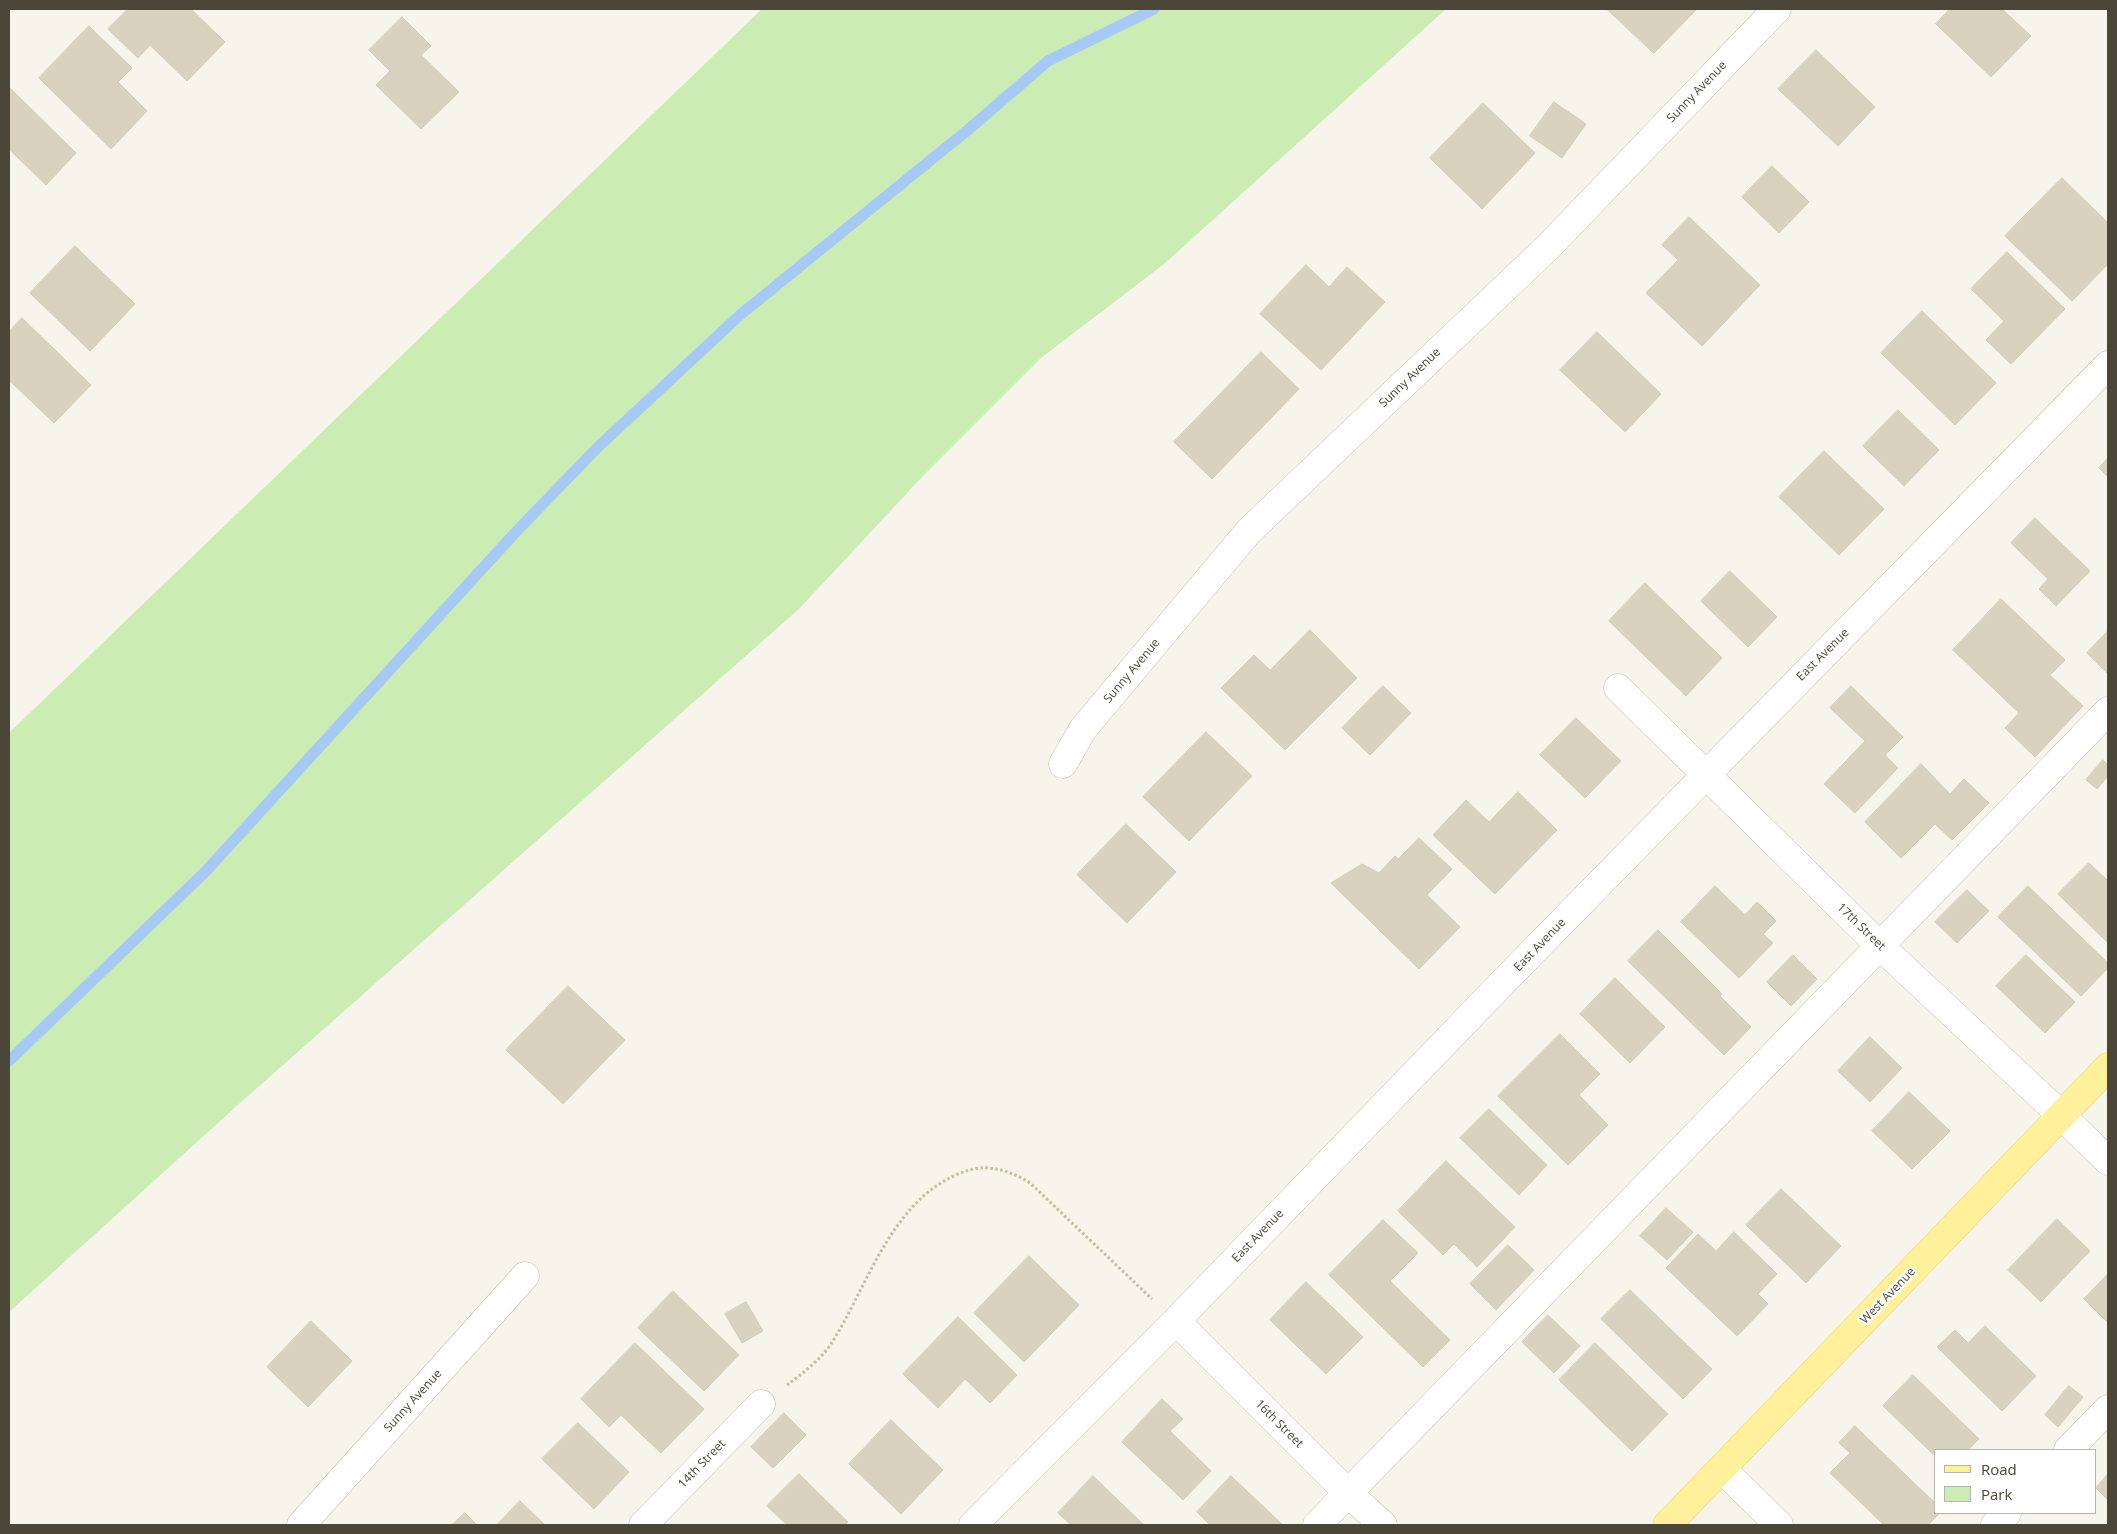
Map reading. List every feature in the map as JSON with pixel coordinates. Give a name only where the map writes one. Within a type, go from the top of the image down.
[{"type":"main road","name":"West Avenue","points":[[1667,1525],[2108,1067]]},
{"type":"street","name":"Sunny Avenue","points":[[1063,764],[1083,729],[1249,531],[1548,247],[1778,9]]},
{"type":"street","name":"East Avenue","points":[[972,1525],[1176,1322],[1706,775],[2108,365]]},
{"type":"street","name":"17th Street","points":[[1618,688],[1880,946],[2061,1115],[2108,1162]]},
{"type":"street","points":[[1316,1525],[2108,711]]},
{"type":"street","name":"Sunny Avenue","points":[[301,1525],[525,1276]]},
{"type":"street","name":"16th Street","points":[[1176,1322],[1348,1493],[1383,1525]]},
{"type":"street","name":"14th Street","points":[[643,1525],[761,1404]]},
{"type":"street","points":[[2069,1449],[2108,1409]]},
{"type":"street","points":[[1722,1469],[1778,1525]]},
{"type":"street","points":[[1995,1525],[2006,1514]]},
{"type":"path","points":[[761,1404],[802,1375],[830,1345],[873,1265],[898,1225],[919,1200],[946,1179],[970,1169],[987,1168],[1011,1172],[1030,1183],[1176,1322]]},
{"type":"green space","points":[[762,9],[1446,9],[1164,264],[1041,358],[922,477],[800,608],[240,1103],[9,1312],[9,733]]},
{"type":"building","points":[[128,9],[191,9],[225,42],[187,81],[150,45],[138,58],[108,29]]},
{"type":"building","points":[[1607,9],[1697,9],[1654,53]]},
{"type":"building","points":[[1950,9],[2002,9],[2031,36],[1991,77],[1936,24]]},
{"type":"building","points":[[402,17],[431,46],[421,55],[459,92],[421,129],[376,85],[390,71],[369,50]]},
{"type":"building","points":[[89,26],[132,68],[118,82],[147,111],[111,149],[39,78]]},
{"type":"building","points":[[1816,50],[1875,107],[1838,146],[1778,89]]},
{"type":"building","points":[[9,87],[76,153],[46,185],[9,149]]},
{"type":"building","points":[[1554,102],[1586,124],[1562,158],[1530,136]]},
{"type":"building","points":[[1483,103],[1535,153],[1482,209],[1430,158]]},
{"type":"building","points":[[1772,166],[1809,202],[1779,233],[1742,197]]},
{"type":"building","points":[[2062,178],[2108,223],[2108,264],[2072,301],[2005,236]]},
{"type":"building","points":[[1689,217],[1760,285],[1702,346],[1646,293],[1678,260],[1662,245]]},
{"type":"building","points":[[75,246],[135,304],[90,351],[30,293]]},
{"type":"building","points":[[2007,252],[2065,309],[2011,364],[1986,340],[2004,321],[1971,289]]},
{"type":"building","points":[[1306,265],[1329,287],[1347,267],[1385,302],[1321,370],[1260,314]]},
{"type":"building","points":[[1922,311],[1996,383],[1955,425],[1881,353]]},
{"type":"building","points":[[22,318],[91,385],[54,423],[9,380],[9,332]]},
{"type":"building","points":[[1597,332],[1661,394],[1625,432],[1560,370]]},
{"type":"building","points":[[1261,352],[1299,389],[1212,479],[1174,442]]},
{"type":"building","points":[[1898,410],[1939,450],[1904,486],[1863,446]]},
{"type":"building","points":[[1824,451],[1884,509],[1839,555],[1779,497]]},
{"type":"building","points":[[2108,458],[2108,477],[2099,468]]},
{"type":"building","points":[[2035,518],[2090,571],[2056,606],[2039,589],[2048,579],[2011,543]]},
{"type":"building","points":[[1730,571],[1777,617],[1748,647],[1701,601]]},
{"type":"building","points":[[1645,583],[1722,658],[1686,696],[1609,621]]},
{"type":"building","points":[[2001,599],[2065,660],[2050,675],[2083,706],[2035,757],[2005,728],[2019,713],[1953,650]]},
{"type":"building","points":[[1310,630],[1357,678],[1285,750],[1221,688],[1254,655],[1270,670]]},
{"type":"building","points":[[2108,631],[2108,674],[2087,653]]},
{"type":"building","points":[[1383,686],[1411,713],[1370,755],[1342,728]]},
{"type":"building","points":[[1851,686],[1903,737],[1885,755],[1898,768],[1855,813],[1824,784],[1865,741],[1830,708]]},
{"type":"building","points":[[1576,718],[1621,761],[1585,798],[1540,755]]},
{"type":"building","points":[[1206,732],[1252,776],[1189,841],[1143,797]]},
{"type":"building","points":[[2103,760],[2108,765],[2108,776],[2097,789],[2086,780]]},
{"type":"building","points":[[1921,764],[1950,794],[1964,779],[1989,803],[1952,840],[1935,824],[1901,858],[1865,822]]},
{"type":"building","points":[[1518,792],[1557,830],[1495,894],[1433,835],[1466,800],[1489,822]]},
{"type":"building","points":[[1126,824],[1176,872],[1127,923],[1077,875]]},
{"type":"building","points":[[1419,838],[1452,869],[1427,895],[1460,927],[1419,969],[1331,883],[1362,864],[1379,873],[1395,856],[1398,859]]},
{"type":"building","points":[[2089,863],[2108,881],[2108,943],[2058,894]]},
{"type":"building","points":[[1715,886],[1745,915],[1757,902],[1776,921],[1763,934],[1773,943],[1739,978],[1681,922]]},
{"type":"building","points":[[2028,886],[2108,963],[2108,968],[2081,996],[1998,917]]},
{"type":"building","points":[[1967,890],[1989,911],[1957,943],[1935,922]]},
{"type":"building","points":[[1658,930],[1722,994],[1720,996],[1751,1027],[1724,1055],[1628,961]]},
{"type":"building","points":[[1793,955],[1817,979],[1791,1006],[1767,982]]},
{"type":"building","points":[[2026,955],[2075,1002],[2045,1033],[1996,986]]},
{"type":"building","points":[[1615,978],[1665,1027],[1630,1063],[1580,1014]]},
{"type":"building","points":[[568,986],[625,1040],[563,1104],[506,1050]]},
{"type":"building","points":[[1560,1034],[1600,1074],[1579,1095],[1608,1125],[1568,1165],[1498,1096]]},
{"type":"building","points":[[1870,1037],[1902,1068],[1870,1102],[1838,1071]]},
{"type":"building","points":[[1909,1092],[1950,1131],[1912,1169],[1872,1131]]},
{"type":"building","points":[[1489,1109],[1547,1165],[1519,1195],[1460,1138]]},
{"type":"building","points":[[1446,1161],[1515,1227],[1477,1267],[1454,1244],[1443,1255],[1398,1211]]},
{"type":"building","points":[[1781,1189],[1841,1246],[1806,1283],[1746,1225]]},
{"type":"building","points":[[1666,1208],[1693,1232],[1667,1260],[1640,1236]]},
{"type":"building","points":[[2057,1219],[2090,1251],[2041,1302],[2008,1270]]},
{"type":"building","points":[[1383,1220],[1418,1253],[1390,1281],[1450,1340],[1423,1367],[1329,1275]]},
{"type":"building","points":[[1734,1232],[1777,1274],[1758,1294],[1768,1304],[1737,1336],[1666,1268],[1698,1234],[1716,1251]]},
{"type":"building","points":[[1508,1245],[1534,1270],[1496,1310],[1470,1284]]},
{"type":"building","points":[[1029,1256],[1079,1305],[1024,1362],[974,1313]]},
{"type":"building","points":[[2108,1274],[2108,1323],[2084,1299]]},
{"type":"building","points":[[1306,1282],[1363,1337],[1326,1374],[1270,1320]]},
{"type":"building","points":[[1630,1290],[1712,1369],[1683,1399],[1601,1319]]},
{"type":"building","points":[[673,1291],[739,1355],[704,1391],[638,1328]]},
{"type":"building","points":[[746,1302],[763,1331],[742,1343],[725,1314]]},
{"type":"building","points":[[1548,1315],[1580,1346],[1554,1373],[1522,1342]]},
{"type":"building","points":[[958,1317],[1017,1375],[990,1403],[965,1379],[938,1408],[903,1374]]},
{"type":"building","points":[[311,1321],[352,1361],[308,1407],[267,1367]]},
{"type":"building","points":[[1985,1326],[2036,1376],[2002,1411],[1937,1347],[1955,1330],[1968,1343]]},
{"type":"building","points":[[635,1343],[704,1409],[661,1453],[621,1415],[609,1427],[581,1399]]},
{"type":"building","points":[[1595,1343],[1668,1414],[1632,1451],[1559,1380]]},
{"type":"building","points":[[1913,1375],[1979,1439],[1969,1449],[1934,1449],[1934,1455],[1883,1406]]},
{"type":"building","points":[[2069,1386],[2083,1397],[2058,1427],[2045,1415]]},
{"type":"building","points":[[1162,1399],[1183,1419],[1170,1431],[1211,1471],[1183,1500],[1122,1442]]},
{"type":"building","points":[[784,1413],[806,1435],[773,1468],[751,1447]]},
{"type":"building","points":[[891,1420],[943,1470],[901,1514],[849,1464]]},
{"type":"building","points":[[578,1423],[629,1472],[594,1509],[542,1459]]},
{"type":"building","points":[[1855,1426],[1934,1502],[1934,1514],[1939,1514],[1928,1525],[1884,1525],[1830,1473],[1850,1453],[1839,1443]]},
{"type":"building","points":[[799,1474],[848,1522],[845,1525],[787,1525],[767,1506]]},
{"type":"building","points":[[2108,1474],[2108,1500],[2097,1489]]},
{"type":"building","points":[[1093,1476],[1144,1525],[1071,1525],[1058,1513]]},
{"type":"building","points":[[1231,1476],[1283,1525],[1210,1525],[1197,1512]]},
{"type":"building","points":[[520,1501],[545,1525],[497,1525]]},
{"type":"building","points":[[465,1513],[477,1525],[452,1525]]},
{"type":"waterway","points":[[9,1061],[206,871],[513,535],[597,448],[740,315],[969,129],[1048,61],[1154,9]]}]
